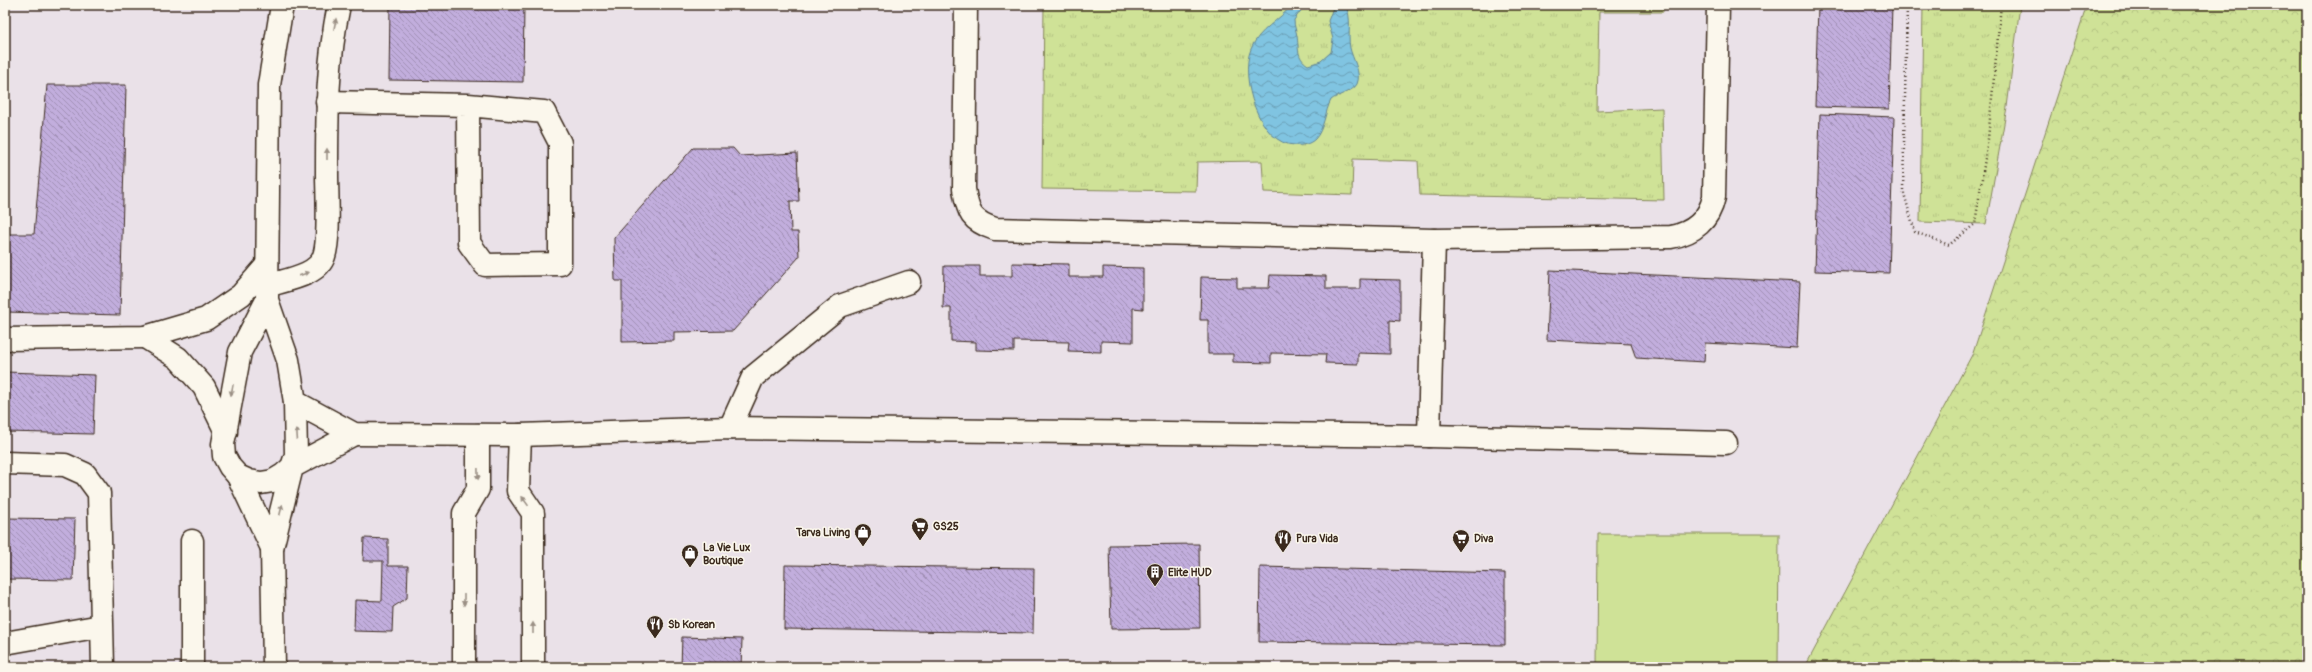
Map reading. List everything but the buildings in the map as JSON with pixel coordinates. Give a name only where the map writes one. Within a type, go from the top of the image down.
[{"type":"street","points":[[274,667],[272,548],[296,455],[297,443],[294,402],[288,360],[267,284],[269,85],[282,5]]},
{"type":"street","points":[[5,339],[145,337],[206,319],[241,295],[267,284],[312,271],[324,257],[327,228],[327,102],[331,48],[339,5]]},
{"type":"street","points":[[966,5],[964,189],[968,211],[981,224],[995,229],[1434,240],[1671,237],[1681,235],[1700,225],[1712,207],[1714,197],[1718,5]]},
{"type":"street","points":[[327,102],[468,104],[544,112],[560,143],[560,264],[485,265],[470,243],[468,104]]},
{"type":"street","points":[[1429,436],[1434,240]]},
{"type":"street","points":[[730,428],[753,378],[834,310],[840,306],[909,282]]},
{"type":"street","points":[[267,284],[240,352],[223,444],[224,456],[230,467],[238,476],[272,548]]},
{"type":"street","points":[[145,337],[178,358],[204,387],[226,432]]},
{"type":"street","points":[[240,352],[252,342],[264,342],[276,346],[288,360]]},
{"type":"street","points":[[294,402],[354,434],[520,435],[730,428],[1429,436],[1726,443]]},
{"type":"street","points":[[238,476],[248,481],[261,483],[273,481],[283,475],[292,466],[354,434]]},
{"type":"street","points":[[464,667],[464,513],[478,489],[478,435]]},
{"type":"street","points":[[520,435],[518,491],[533,513],[533,667]]},
{"type":"street","points":[[5,463],[65,464],[85,474],[99,493],[103,667]]},
{"type":"street","points":[[192,541],[192,667]]},
{"type":"street","points":[[5,643],[101,626]]},
{"type":"path","points":[[1907,5],[1903,190],[1914,232],[1950,244],[1975,224],[1988,139],[2001,5]]},
{"type":"green space","points":[[1044,5],[1663,5],[1663,12],[1599,12],[1597,111],[1662,108],[1664,200],[1420,195],[1418,161],[1353,159],[1352,195],[1264,192],[1262,161],[1197,162],[1196,191],[1042,189]]},
{"type":"green space","points":[[1923,5],[2020,5],[2007,107],[1986,224],[1920,222]]},
{"type":"green space","points":[[2087,5],[2307,5],[2307,667],[1805,667],[1973,353]]},
{"type":"green space","points":[[1598,534],[1779,534],[1778,667],[1597,667]]},
{"type":"water","points":[[1292,5],[1305,5],[1294,22],[1300,55],[1304,62],[1308,65],[1321,61],[1331,52],[1333,39],[1328,21],[1334,5],[1345,5],[1349,15],[1350,48],[1358,75],[1357,84],[1355,86],[1349,91],[1331,100],[1320,131],[1315,139],[1300,145],[1282,142],[1271,134],[1262,122],[1255,108],[1250,92],[1248,76],[1248,61],[1251,49],[1255,42],[1264,31]]},
{"type":"place","name":"GS25","points":[[920,541]]},
{"type":"place","name":"Tarva Living","points":[[863,547]]},
{"type":"place","name":"Pura Vida","points":[[1283,553]]},
{"type":"place","name":"Diva","points":[[1461,553]]},
{"type":"place","name":"La Vie Lux Boutique","points":[[690,568]]},
{"type":"place","name":"Elite HUD","points":[[1155,587]]},
{"type":"place","name":"Sb Korean","points":[[655,639]]}]
